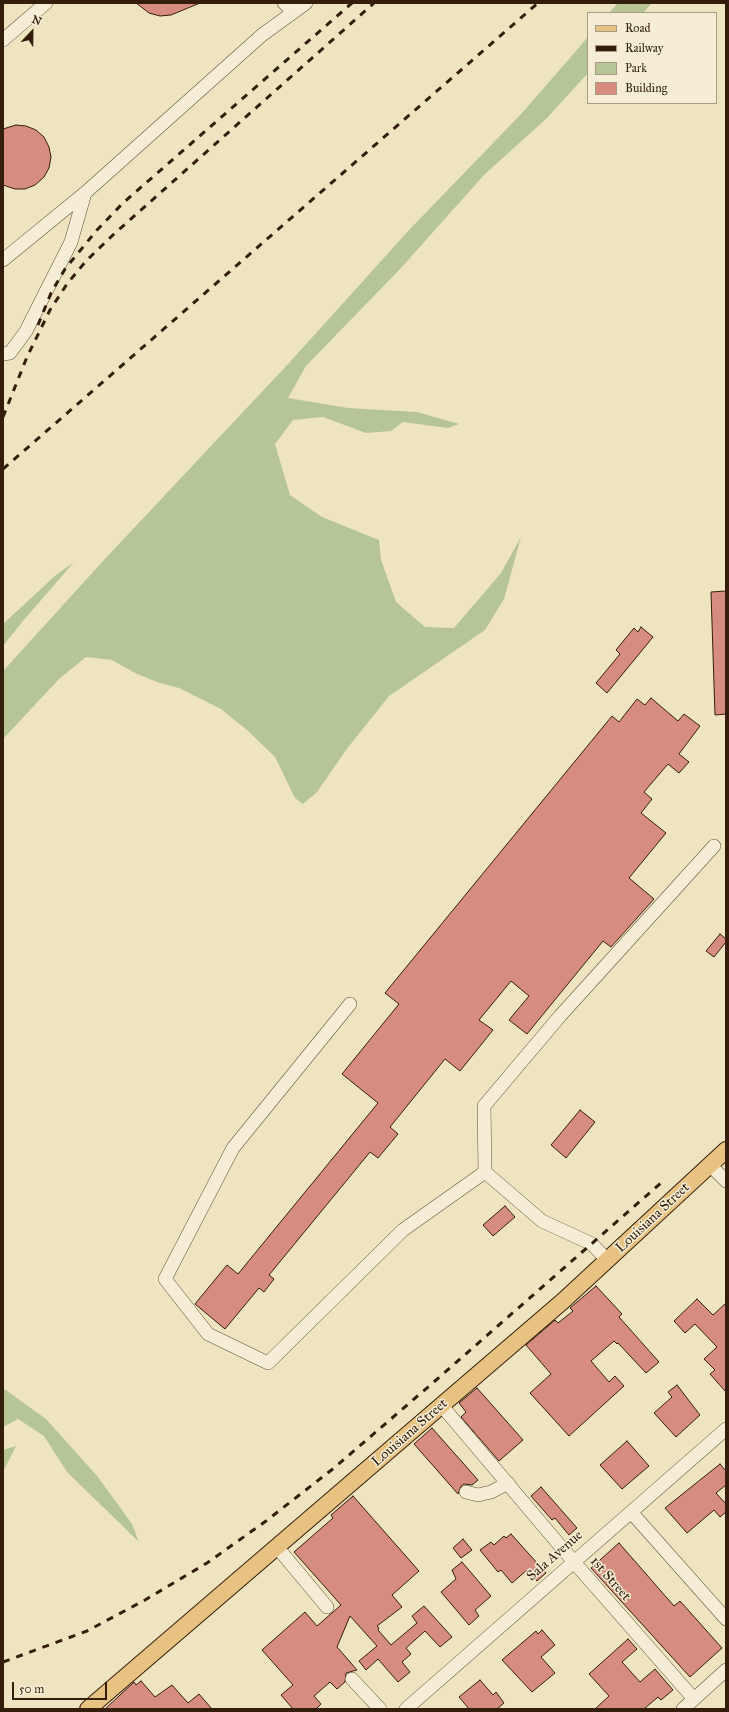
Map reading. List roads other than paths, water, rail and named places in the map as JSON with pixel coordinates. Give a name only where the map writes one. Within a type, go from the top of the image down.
[{"type":"main road","name":"Louisiana Street","points":[[88,1709],[442,1406],[607,1260],[726,1150]]},
{"type":"street","points":[[3,40],[46,3]]},
{"type":"street","points":[[3,260],[85,193],[262,35],[288,8],[306,3]]},
{"type":"street","points":[[3,354],[10,353],[26,331],[71,242],[85,193]]},
{"type":"street","points":[[607,1260],[592,1244],[542,1221],[485,1172],[484,1106],[560,1016],[714,846]]},
{"type":"street","points":[[350,1004],[233,1148],[165,1279],[208,1334],[268,1363],[403,1230],[485,1172]]},
{"type":"street","points":[[710,1166],[726,1181]]},
{"type":"street","name":"1st Street","points":[[442,1406],[573,1561],[694,1699]]},
{"type":"street","name":"Sala Avenue","points":[[406,1709],[573,1561],[726,1429]]},
{"type":"street","points":[[466,1492],[478,1495],[491,1492],[508,1483]]},
{"type":"street","points":[[631,1512],[726,1619]]},
{"type":"street","points":[[277,1547],[328,1607]]},
{"type":"street","points":[[683,1709],[726,1670]]},
{"type":"street","points":[[352,1679],[380,1709]]},
{"type":"railway","points":[[38,325],[51,293],[65,269],[97,230],[123,203],[352,3]]},
{"type":"railway","points":[[3,417],[27,357],[50,310],[67,284],[86,261],[114,234],[374,3]]},
{"type":"railway","points":[[3,469],[538,3]]},
{"type":"railway","points":[[3,1662],[87,1631],[145,1600],[207,1563],[266,1521],[334,1468],[662,1182]]}]
